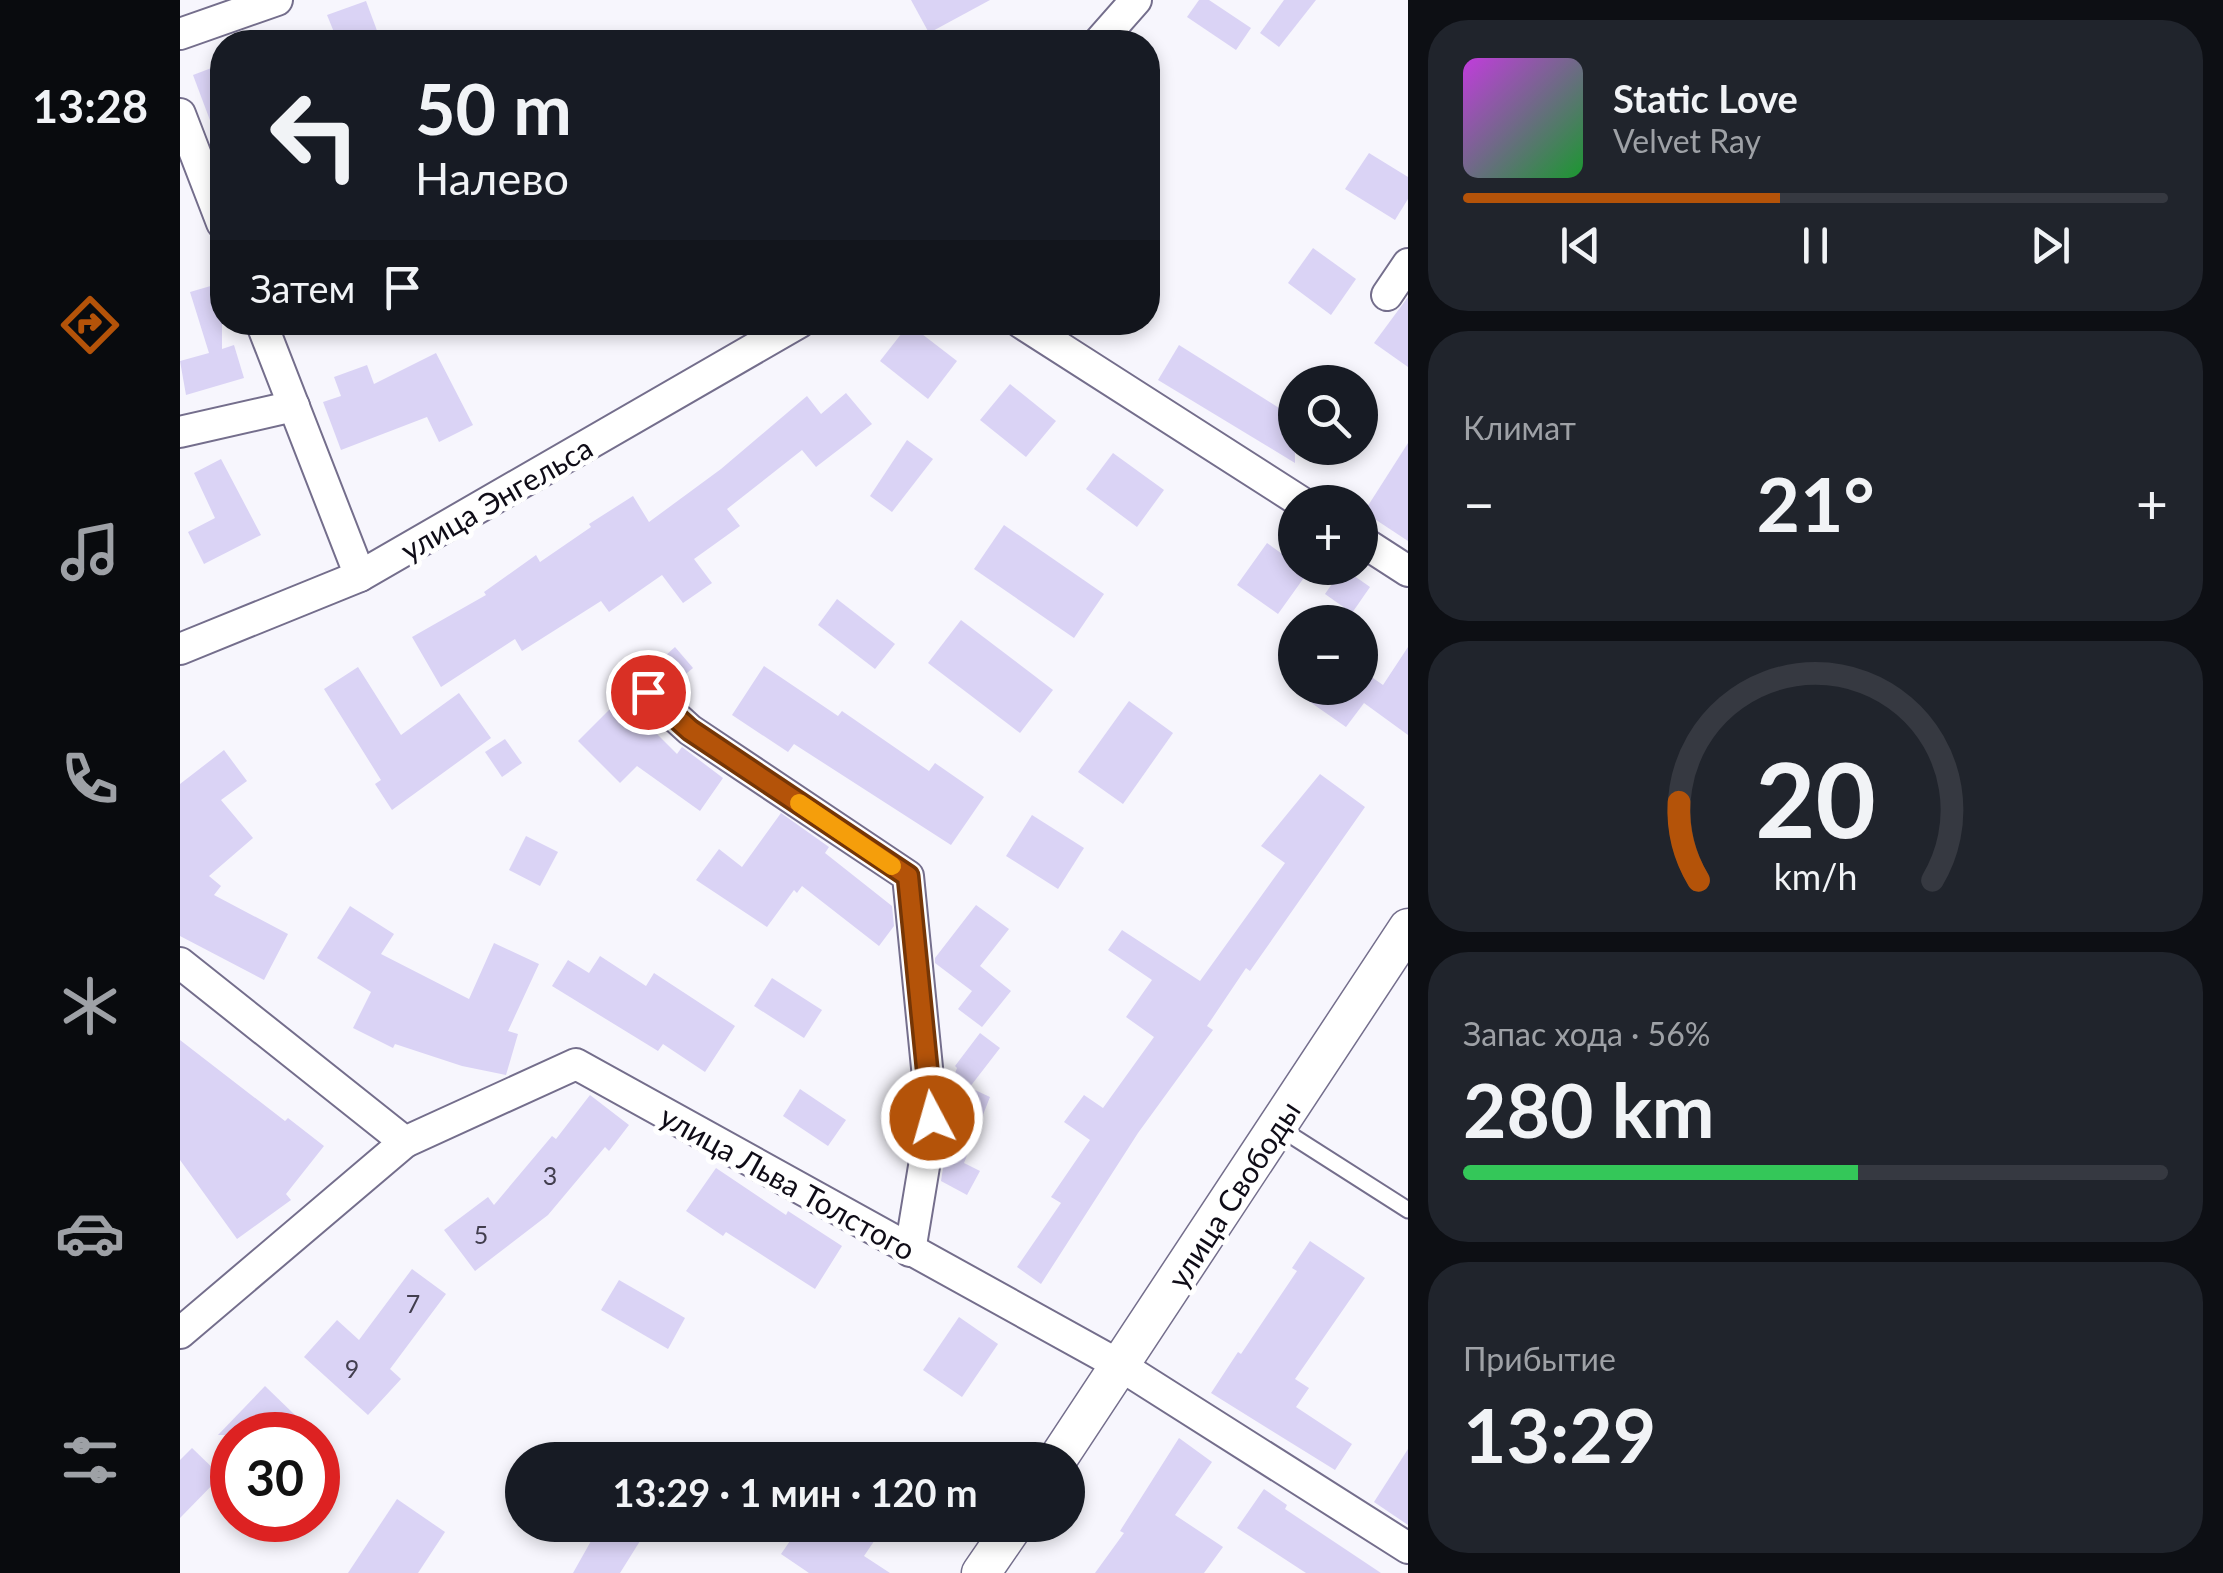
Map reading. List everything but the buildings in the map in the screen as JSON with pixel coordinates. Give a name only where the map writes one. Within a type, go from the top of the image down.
[{"type":"street","points":[[180,34],[277,0]]},
{"type":"street","points":[[1110,30],[1136,0]]},
{"type":"street","points":[[180,114],[210,191]]},
{"type":"street","points":[[1387,295],[1408,264]]},
{"type":"street","points":[[267,335],[360,576]]},
{"type":"street","name":"улица Энгельса","points":[[180,649],[360,576],[777,335]]},
{"type":"street","points":[[1040,335],[1278,487]]},
{"type":"street","points":[[180,432],[294,406]]},
{"type":"street","points":[[1378,551],[1408,570]]},
{"type":"street","points":[[648,692],[690,730],[908,876],[932,1118],[910,1251]]},
{"type":"street","name":"улица Свободы","points":[[1069,1442],[1408,928]]},
{"type":"street","points":[[180,962],[405,1142],[180,1333]]},
{"type":"street","name":"улица Льва Толстого","points":[[405,1142],[576,1064],[1120,1366],[1408,1548]]},
{"type":"street","points":[[981,1573],[1002,1542]]},
{"type":"lane","points":[[1278,1127],[1408,1210]]},
{"type":"slow traffic","points":[[799,803],[892,866]]},
{"type":"route","points":[[648,692],[690,730],[908,876],[932,1118]]}]
